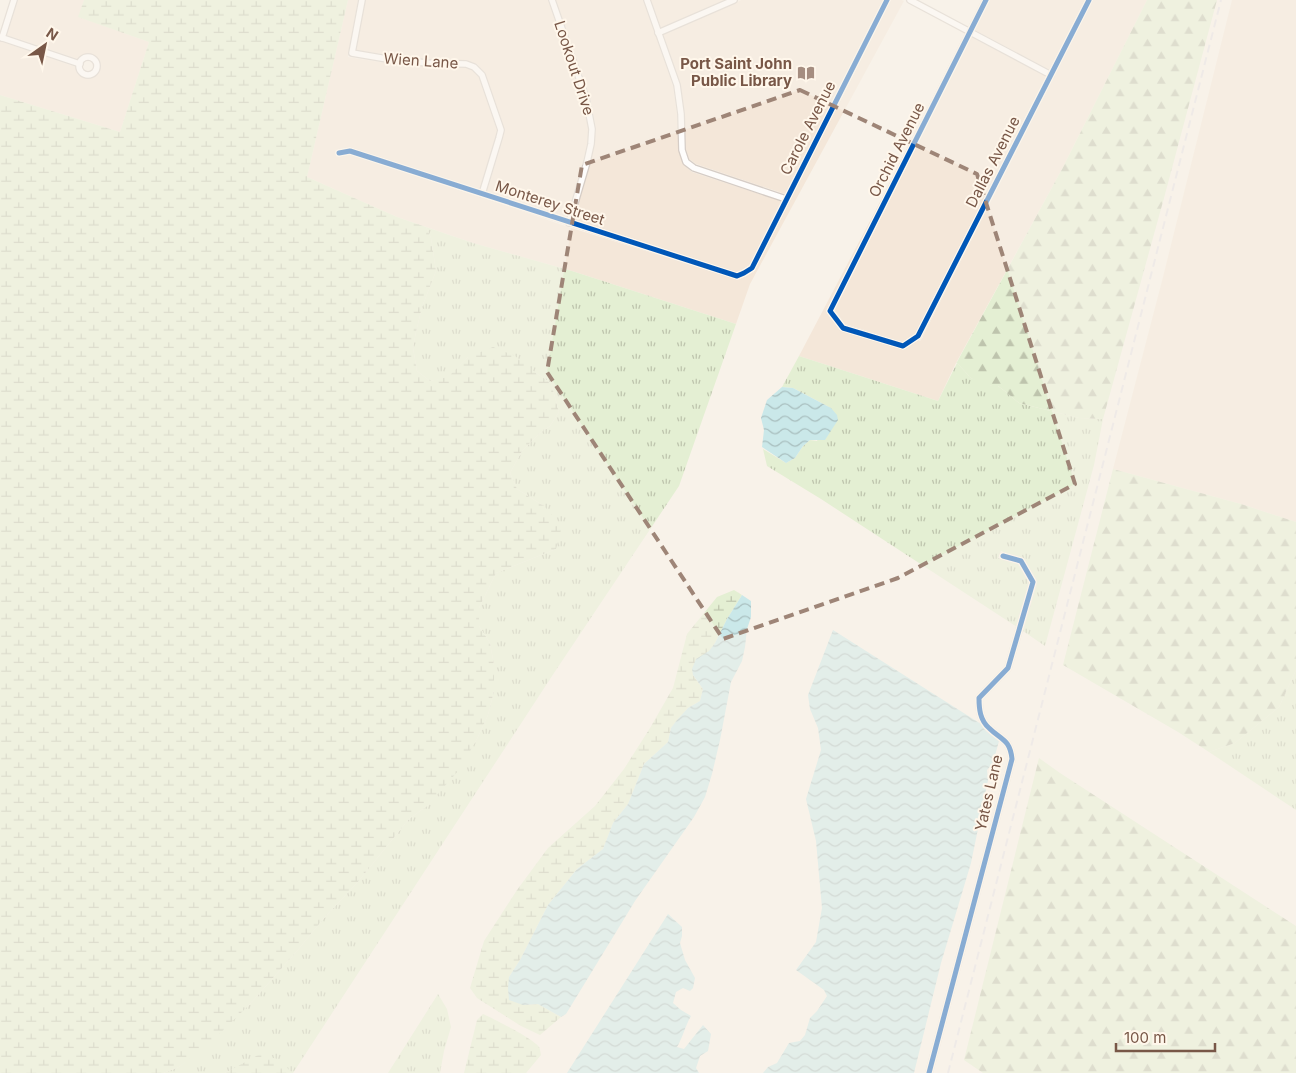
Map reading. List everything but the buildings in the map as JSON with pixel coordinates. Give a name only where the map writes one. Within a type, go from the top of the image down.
[{"type":"street","points":[[14,0],[1,37],[80,64]]},
{"type":"street","name":"Wien Lane","points":[[362,0],[352,53],[407,61],[466,64],[474,67],[482,75],[501,130],[482,194]]},
{"type":"street","name":"Lookout Drive","points":[[552,0],[586,98],[592,129],[587,162],[569,223]]},
{"type":"street","points":[[648,0],[677,85],[682,150],[686,162],[694,168],[786,198]]},
{"type":"street","points":[[658,33],[734,0]]},
{"type":"street","name":"Carole Avenue","points":[[752,268],[887,0]]},
{"type":"street","points":[[910,0],[1051,75]]},
{"type":"street","name":"Orchid Avenue","points":[[918,336],[903,346],[843,328],[830,310],[986,0]]},
{"type":"street","name":"Dallas Avenue","points":[[918,336],[1089,0]]},
{"type":"street","name":"Monterey Street","points":[[339,153],[350,151],[737,276],[752,268]]},
{"type":"street","name":"Yates Lane","points":[[929,1073],[1012,759],[1011,750],[1007,742],[988,728],[979,709],[979,698],[1008,668],[1033,582],[1021,561],[1003,556]]},
{"type":"highlighted area","points":[[800,90],[977,174],[1075,484],[898,578],[723,639],[547,372],[582,165]]},
{"type":"shaded area","points":[[18,0],[84,0],[79,17],[149,42],[120,132],[0,95],[0,41],[76,67],[78,74],[85,78],[95,76],[100,66],[98,59],[90,54],[78,59],[7,35]]},
{"type":"shaded area","points":[[348,0],[358,0],[348,57],[386,63],[472,70],[479,77],[497,130],[480,189],[352,148],[335,150],[336,157],[350,155],[565,226],[736,279],[753,273],[756,269],[891,0],[904,1],[750,284],[736,324],[572,271],[473,243],[397,217],[307,177]]},
{"type":"shaded area","points":[[365,0],[548,0],[583,100],[589,129],[583,161],[566,218],[487,191],[503,139],[504,128],[485,73],[477,64],[467,61],[427,59],[356,50]]},
{"type":"shaded area","points":[[556,0],[644,0],[673,86],[679,151],[683,164],[692,172],[781,201],[749,266],[737,272],[573,220],[590,162],[596,128],[590,97]]},
{"type":"shaded area","points":[[651,0],[726,0],[661,28]]},
{"type":"shaded area","points":[[741,0],[883,0],[785,194],[696,164],[689,159],[686,149],[680,84],[663,34]]},
{"type":"shaded area","points":[[990,0],[1085,0],[1050,70],[975,30]]},
{"type":"shaded area","points":[[1093,0],[1147,0],[1062,169],[956,363],[938,401],[799,356],[900,164],[826,312],[842,331],[902,349],[918,340],[920,341]]},
{"type":"shaded area","points":[[1232,0],[1296,0],[1296,522],[1241,504],[1113,469]]},
{"type":"shaded area","points":[[971,37],[1047,77],[916,334],[903,342],[845,324],[835,310]]},
{"type":"green space","points":[[84,0],[348,0],[307,177],[397,217],[426,227],[431,238],[436,271],[422,307],[416,332],[413,348],[417,371],[430,381],[448,377],[468,357],[493,347],[515,356],[551,383],[559,412],[550,426],[522,451],[510,473],[517,489],[544,506],[562,526],[556,549],[496,573],[479,608],[479,626],[490,643],[494,665],[494,691],[488,715],[476,741],[459,770],[427,806],[409,819],[357,883],[324,918],[249,1005],[208,1045],[179,1067],[163,1073],[0,1073],[0,95],[120,132],[149,42],[78,17]]},
{"type":"green space","points":[[1147,0],[1217,0],[1103,419],[1079,418],[1019,403],[998,386],[982,384],[971,378],[956,362],[1062,169]]},
{"type":"green space","points":[[426,227],[473,243],[572,271],[736,324],[679,486],[552,676],[293,1073],[233,1069],[225,1073],[163,1073],[179,1067],[249,1005],[324,918],[357,883],[409,819],[427,806],[476,741],[488,715],[494,691],[494,665],[490,643],[479,626],[479,608],[496,573],[556,549],[544,506],[517,489],[510,473],[522,451],[550,426],[559,412],[551,383],[536,373],[468,357],[448,378],[430,381],[417,371],[413,348],[416,332],[422,307],[436,271],[431,238]]},
{"type":"green space","points":[[799,356],[938,401],[957,363],[971,378],[992,386],[998,386],[1019,403],[1079,418],[1103,419],[1094,465],[1045,646],[1023,631],[1037,583],[1022,558],[1001,551],[998,558],[1018,564],[1029,583],[1017,627],[767,466],[763,449],[786,463],[795,458],[803,446],[810,440],[817,441],[831,408],[793,388],[782,387]]},
{"type":"green space","points":[[1113,469],[1241,504],[1296,522],[1296,670],[1279,707],[1235,743],[1209,752],[1063,665]]},
{"type":"green space","points":[[734,590],[742,595],[715,643],[693,675],[703,689],[700,701],[688,708],[671,728],[668,742],[644,764],[628,804],[613,823],[603,849],[577,869],[548,905],[520,960],[509,977],[523,1005],[538,1004],[561,1017],[540,1035],[521,1026],[477,998],[470,988],[484,941],[517,890],[548,848],[595,806],[624,769],[673,688],[687,634],[717,597]]},
{"type":"green space","points":[[1296,670],[1296,810],[1209,752],[1235,743],[1279,707]]},
{"type":"green space","points":[[1039,758],[1296,926],[1296,1073],[983,1073],[964,1060]]},
{"type":"green space","points":[[438,994],[447,1009],[451,1027],[440,1073],[388,1073]]},
{"type":"green space","points":[[483,1014],[522,1034],[539,1047],[541,1055],[526,1073],[464,1073],[477,1020]]},
{"type":"green space","points":[[260,1054],[280,1060],[292,1073],[225,1073]]},
{"type":"water","points":[[782,387],[793,388],[831,408],[837,415],[838,420],[825,440],[810,440],[803,446],[795,458],[786,463],[762,447],[764,430],[761,418],[767,400]]},
{"type":"water","points":[[742,595],[751,601],[751,617],[747,629],[742,661],[731,682],[720,740],[705,797],[694,817],[635,901],[566,1014],[561,1017],[538,1004],[523,1005],[509,1000],[509,977],[520,960],[548,905],[577,869],[603,849],[613,823],[628,804],[644,764],[668,742],[671,728],[677,720],[688,708],[700,701],[703,689],[693,675],[692,669],[696,659],[709,651],[715,643]]},
{"type":"water","points":[[833,630],[981,724],[986,731],[999,741],[993,763],[987,770],[988,780],[971,863],[941,963],[914,1073],[763,1073],[768,1067],[777,1063],[789,1043],[800,1041],[805,1035],[810,1018],[827,996],[824,990],[796,970],[816,942],[822,908],[816,841],[806,799],[821,750],[818,728],[810,709],[808,695]]},
{"type":"water","points":[[668,914],[682,927],[680,943],[685,960],[695,978],[693,988],[690,991],[683,988],[676,992],[673,1003],[691,1016],[677,1047],[684,1049],[703,1025],[711,1034],[708,1051],[700,1056],[696,1068],[699,1073],[567,1073]]},
{"type":"railway","points":[[948,1073],[1221,0]]},
{"type":"cycle path","points":[[339,153],[350,151],[737,276],[752,268],[887,0]]},
{"type":"cycle path","points":[[986,0],[830,311],[843,328],[903,346],[918,336],[1089,0]]},
{"type":"cycle path","points":[[929,1073],[1012,759],[1007,744],[984,721],[979,702],[979,698],[1008,668],[1033,582],[1021,561],[1003,556]]},
{"type":"place","name":"Port Saint John Public Library","points":[[806,73]]}]
